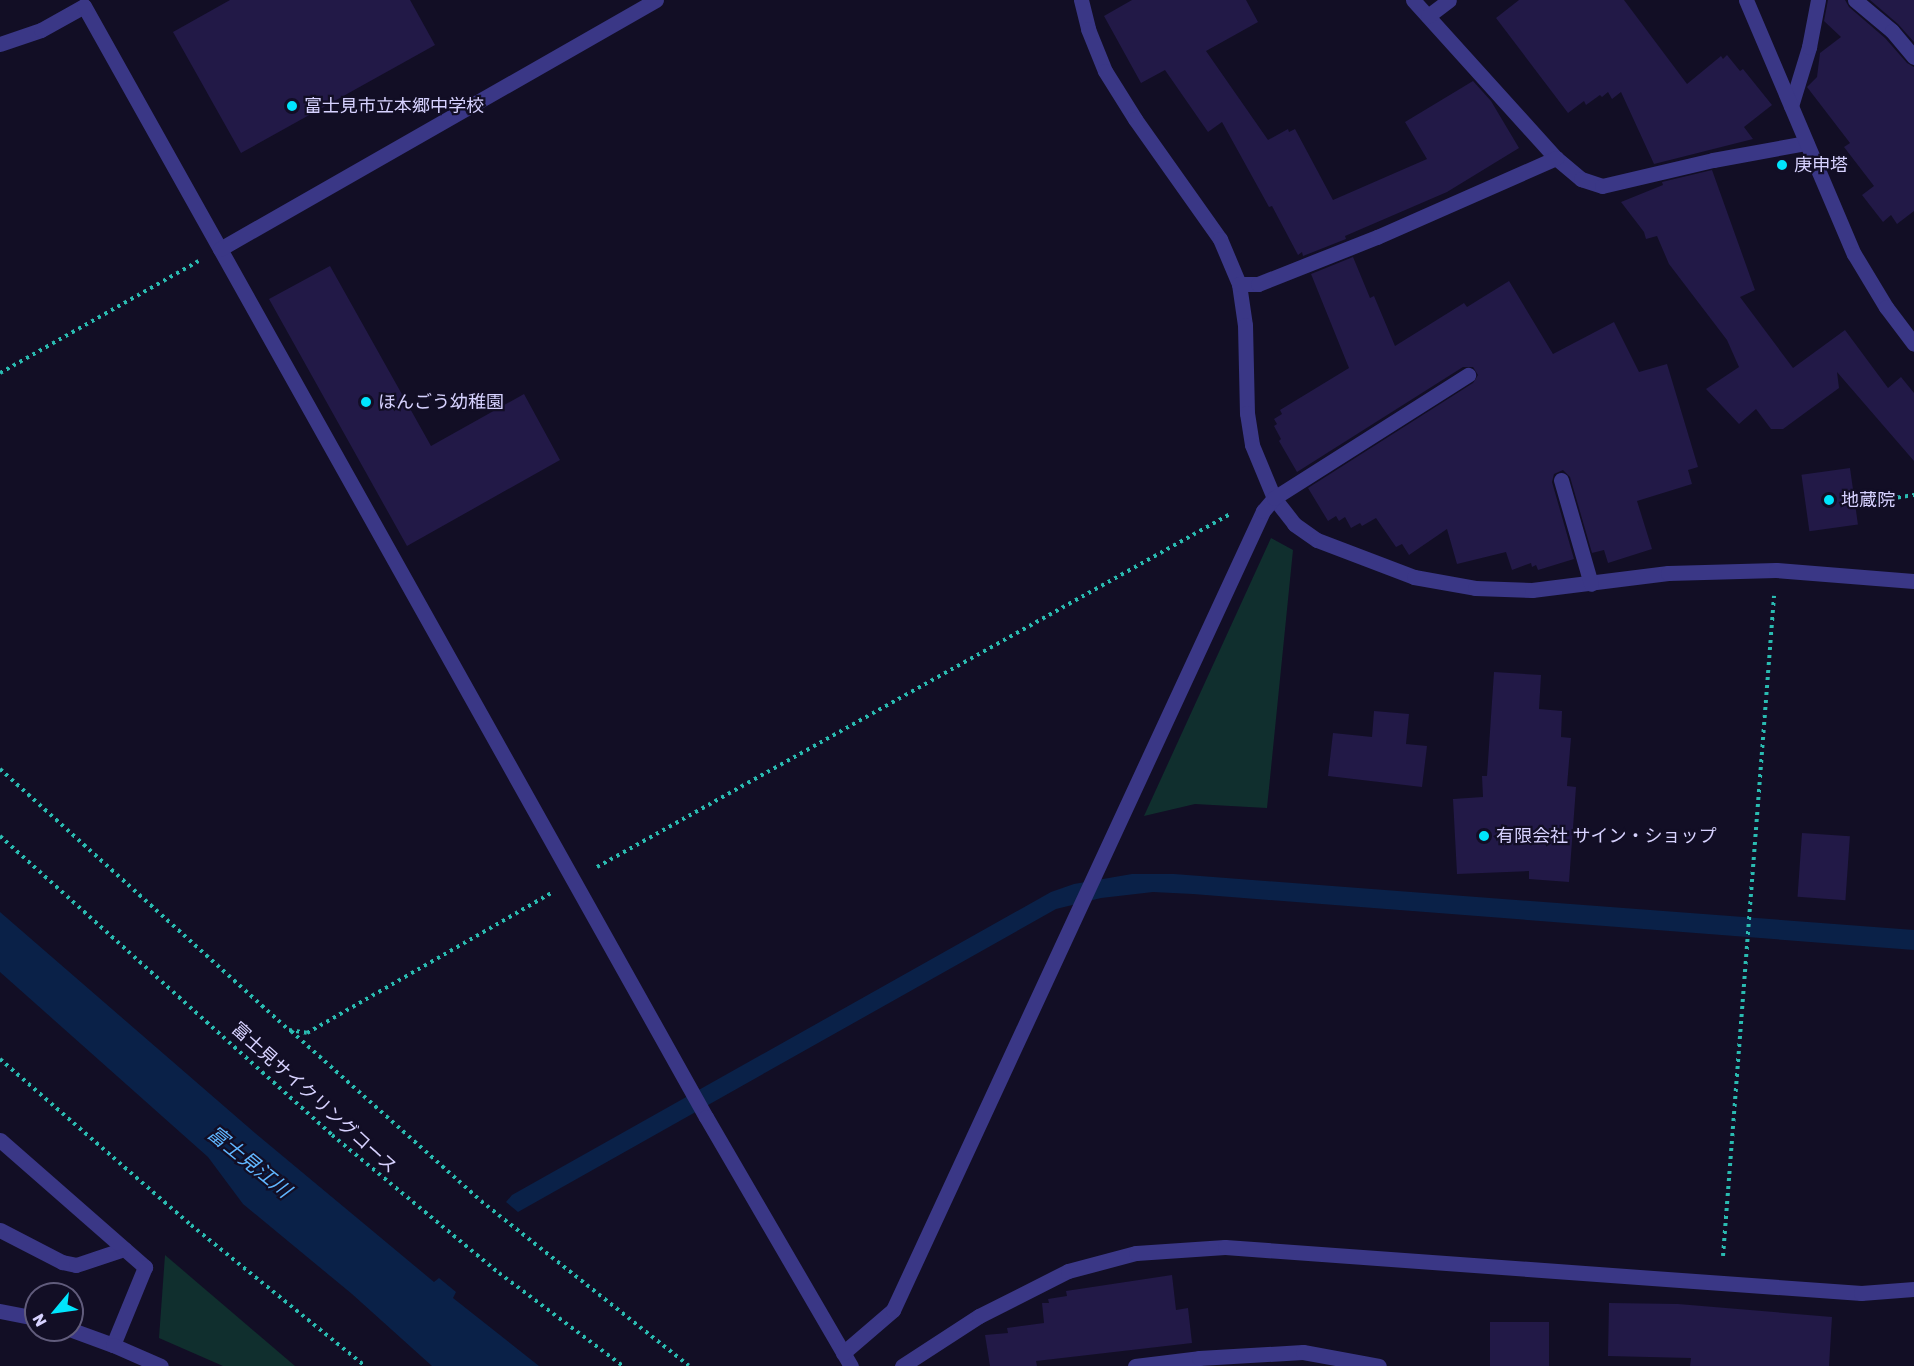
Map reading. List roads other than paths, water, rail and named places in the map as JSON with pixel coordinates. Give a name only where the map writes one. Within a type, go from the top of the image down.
[{"type":"street","points":[[220,249],[656,0]]},
{"type":"street","points":[[1413,0],[1557,158],[1581,179],[1602,186],[1713,160],[1806,143]]},
{"type":"street","points":[[1428,16],[1449,0]]},
{"type":"street","points":[[1746,0],[1854,254],[1886,307],[1914,344]]},
{"type":"street","points":[[1791,106],[1809,47],[1818,0]]},
{"type":"street","points":[[1855,0],[1892,31],[1914,57]]},
{"type":"street","points":[[1085,2],[1088,29],[1105,71],[1135,119],[1220,239],[1239,284],[1245,325],[1249,430],[1272,495],[1294,524],[1317,540],[1414,577],[1475,588],[1532,590],[1668,573],[1776,570],[1914,581]]},
{"type":"street","points":[[0,44],[41,30],[84,6],[689,1087],[847,1360],[893,1310],[1272,495],[1468,375]]},
{"type":"street","points":[[1239,284],[1257,284],[1377,237],[1557,158]]},
{"type":"street","points":[[1561,480],[1591,584]]},
{"type":"street","points":[[0,1140],[145,1267],[113,1345]]},
{"type":"street","points":[[0,1230],[62,1262],[76,1266],[124,1249]]},
{"type":"street","points":[[902,1366],[980,1316],[1068,1271],[1136,1253],[1225,1247],[1861,1293],[1914,1289]]},
{"type":"street","points":[[0,1311],[24,1316]]},
{"type":"street","points":[[84,1334],[161,1366]]},
{"type":"street","points":[[1134,1366],[1198,1358],[1303,1352],[1379,1366]]},
{"type":"water","points":[[1132,874],[1174,874],[1914,930],[1914,950],[1193,894],[1153,892],[1101,898],[1056,909],[518,1212],[506,1202],[512,1195],[1051,892],[1074,884]]},
{"type":"water","name":"富士見江川","points":[[0,912],[255,1133],[434,1282],[439,1278],[456,1292],[453,1298],[539,1366],[432,1366],[352,1294],[243,1204],[208,1157],[0,972]]},
{"type":"place","name":"富士見市立本郷中学校","points":[[292,106]]},
{"type":"place","name":"庚申塔","points":[[1782,165]]},
{"type":"place","name":"ほんごう幼稚園","points":[[366,402]]},
{"type":"place","name":"地蔵院","points":[[1829,500]]},
{"type":"place","name":"有限会社 サイン・ショップ","points":[[1484,836]]}]
